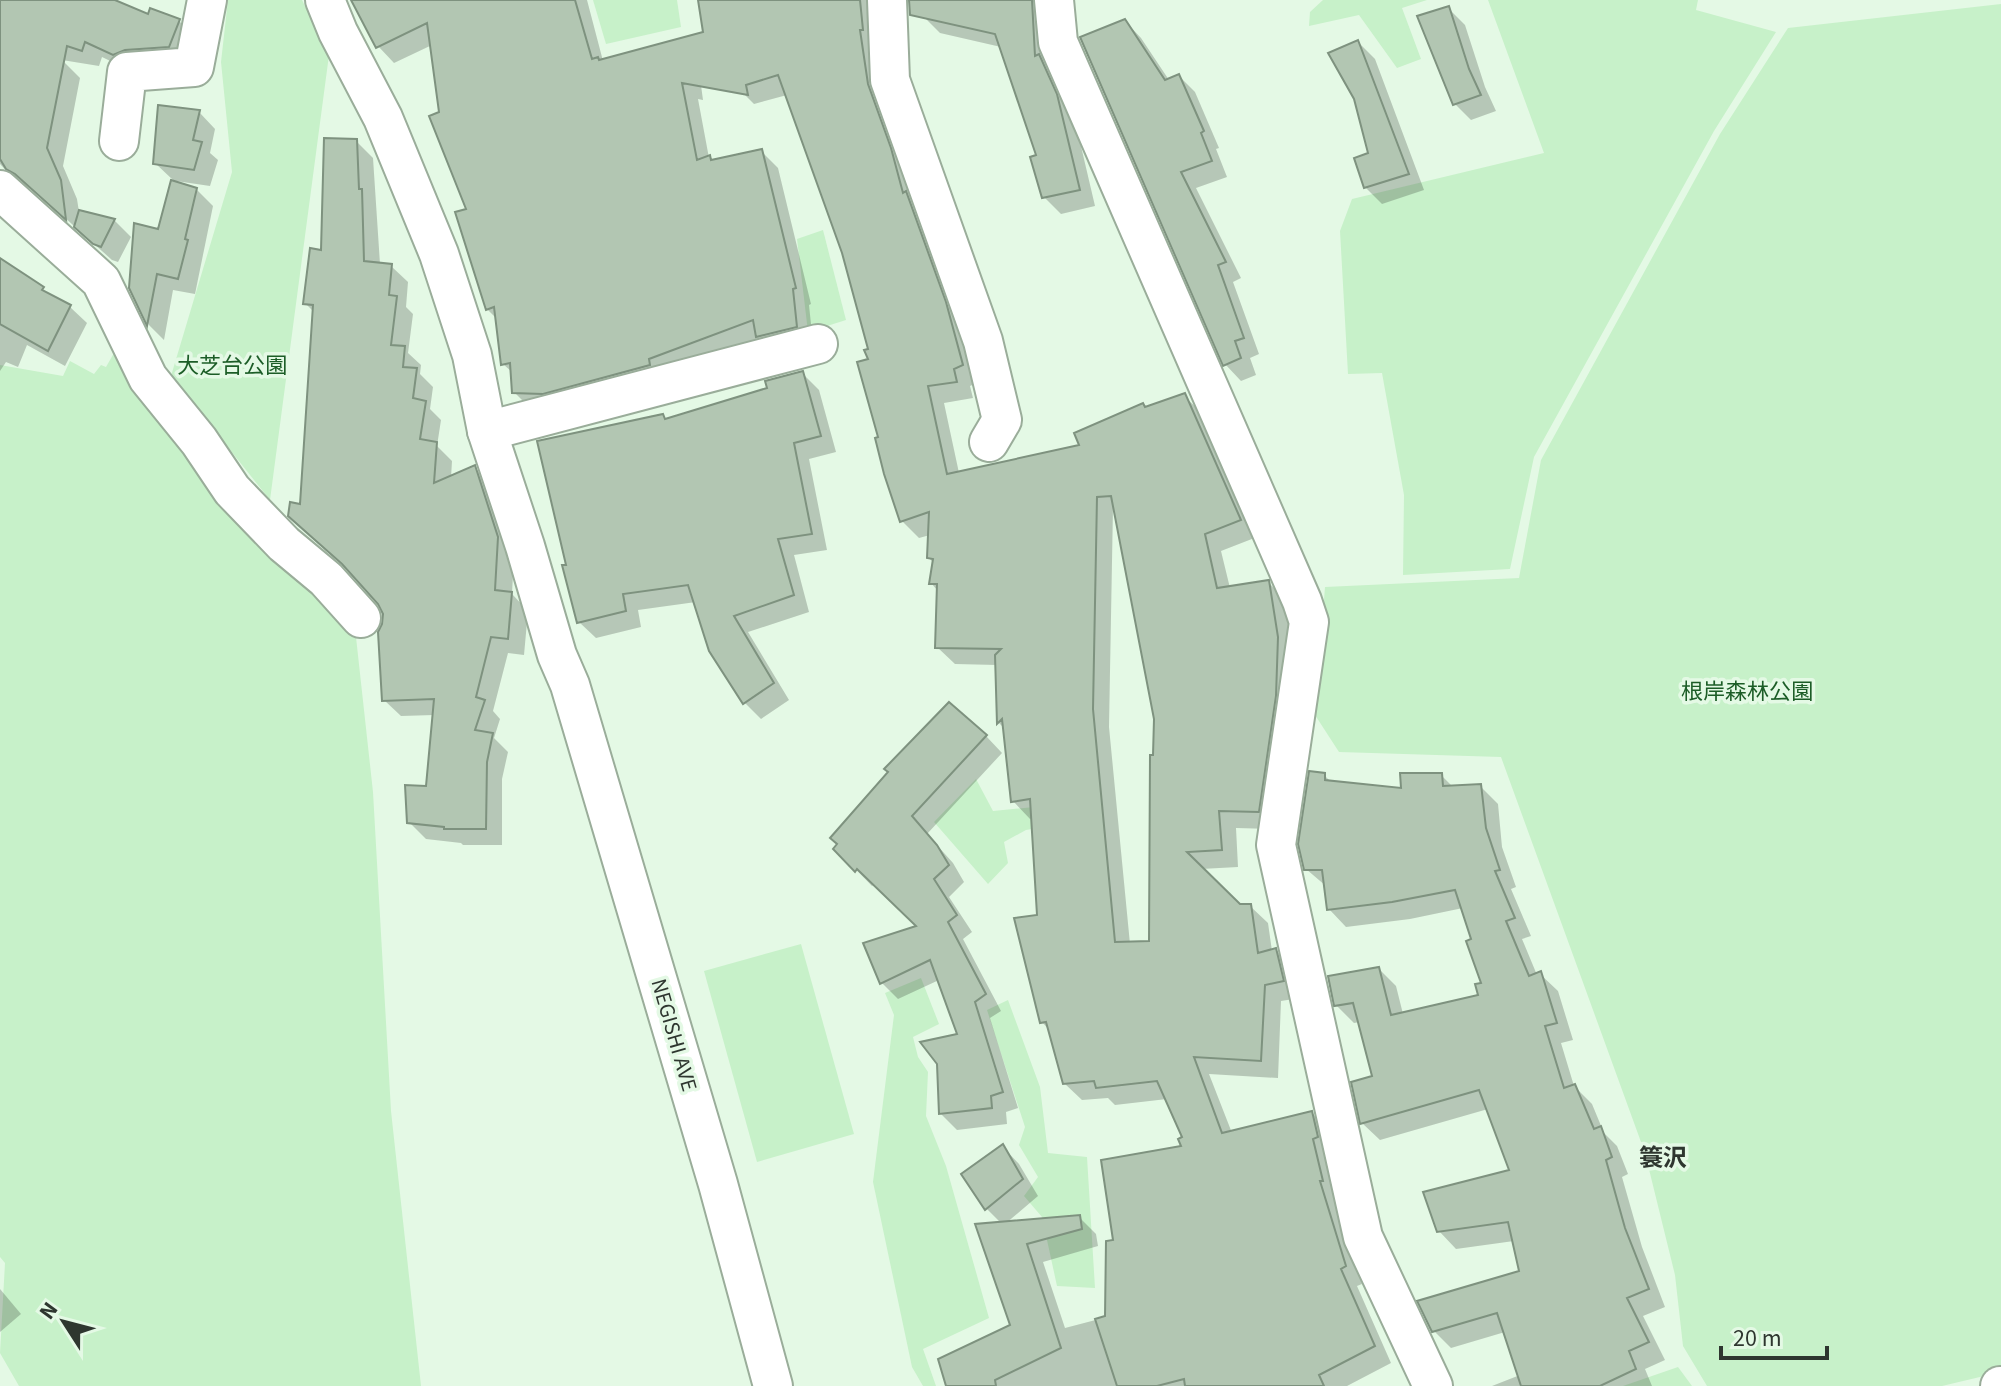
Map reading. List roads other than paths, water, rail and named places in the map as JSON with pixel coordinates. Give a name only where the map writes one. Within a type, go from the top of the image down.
[{"type":"street","points":[[119,141],[127,72],[194,67],[207,0]]},
{"type":"street","name":"NEGISHI AVE","points":[[325,0],[338,32],[383,118],[439,254],[472,355],[487,431],[557,655],[570,685],[718,1184],[773,1386]]},
{"type":"street","points":[[887,0],[890,80],[983,341],[999,407],[1002,420],[989,442]]},
{"type":"street","points":[[1054,0],[1058,42],[1309,622],[1276,845],[1363,1237],[1433,1386]]},
{"type":"street","points":[[0,190],[101,281],[148,378],[199,441],[232,490],[284,544],[337,590],[361,618]]},
{"type":"street","points":[[487,431],[818,344]]},
{"type":"district","name":"簑沢","points":[[1663,1158]]},
{"type":"park label","name":"大芝台公園","points":[[232,366]]},
{"type":"park label","name":"根岸森林公園","points":[[1747,692]]}]
